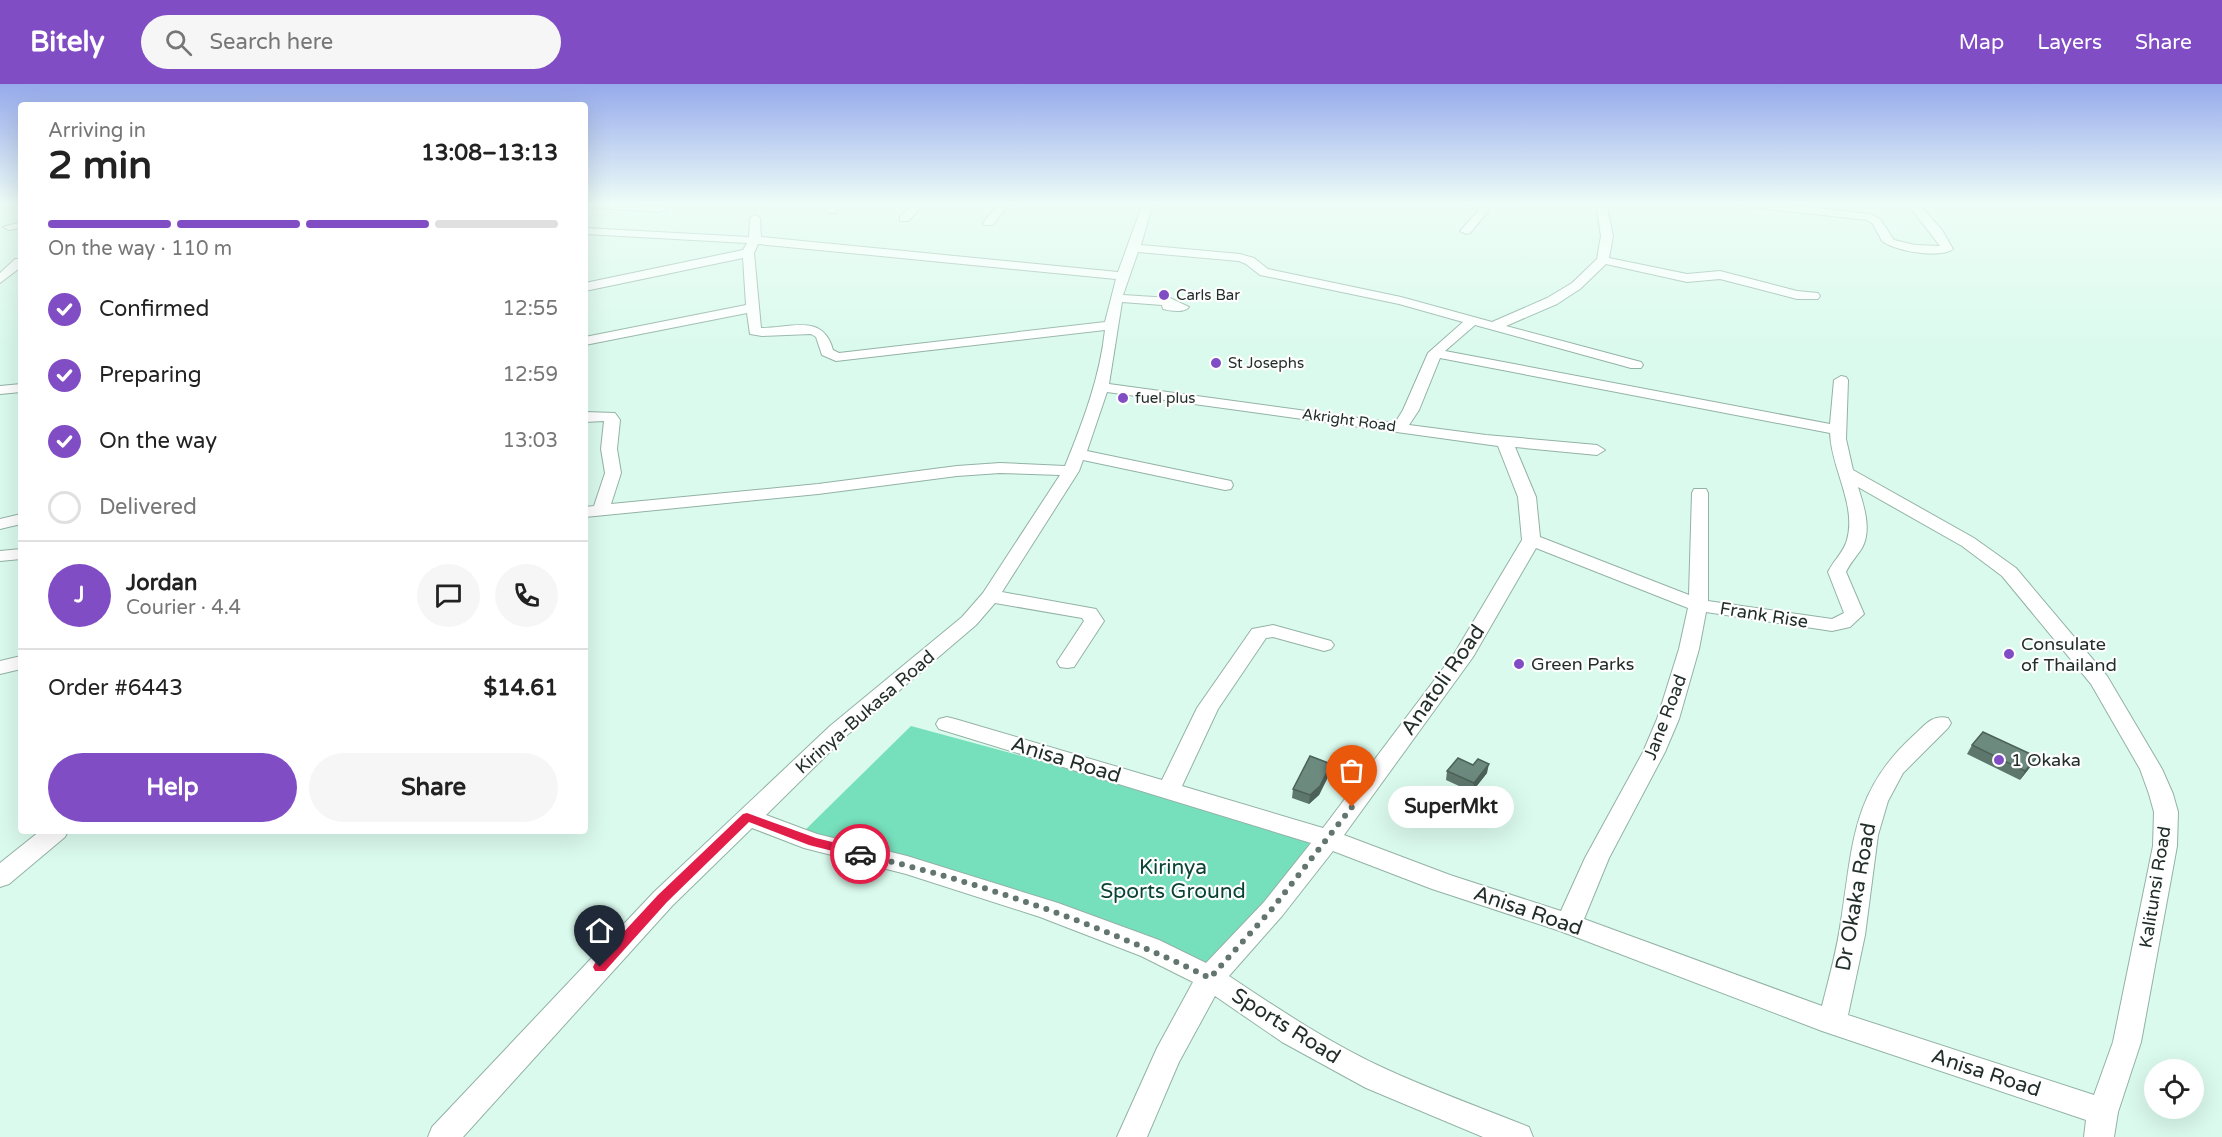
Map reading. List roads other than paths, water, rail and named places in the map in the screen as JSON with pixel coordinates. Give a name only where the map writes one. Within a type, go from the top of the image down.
[{"type":"street","points":[[886,252],[1123,276]]},
{"type":"street","name":"Kirinya-Bukasa Road","points":[[443,1137],[663,899],[838,731],[957,634],[990,596],[1074,462],[1095,410],[1109,350],[1116,298],[1132,252]]},
{"type":"street","points":[[1178,252],[1240,258],[1250,261],[1260,270],[1274,274],[1392,299],[1636,365]]},
{"type":"street","points":[[1494,326],[1552,301],[1568,291],[1603,260],[1604,252]]},
{"type":"street","points":[[588,286],[748,253],[755,331],[762,333],[803,329],[818,332],[821,334],[826,352],[842,358],[1112,325]]},
{"type":"street","points":[[1603,260],[1687,278],[1720,275],[1787,292],[1814,296]]},
{"type":"street","points":[[0,264],[18,262]]},
{"type":"street","points":[[0,279],[18,264]]},
{"type":"street","points":[[1116,298],[1170,302],[1168,306],[1183,307]]},
{"type":"street","points":[[588,340],[752,308]]},
{"type":"street","points":[[1400,427],[1411,410],[1435,353],[1473,320]]},
{"type":"street","points":[[1435,353],[1837,430]]},
{"type":"street","points":[[1841,380],[1837,430],[1842,461],[1847,474]]},
{"type":"street","name":"Akright Road","points":[[1101,387],[1504,442],[1597,450]]},
{"type":"street","points":[[0,390],[18,388]]},
{"type":"street","points":[[588,417],[604,414],[610,416],[612,420],[609,449],[614,473],[593,511]]},
{"type":"street","points":[[1504,442],[1513,458],[1527,497],[1531,540]]},
{"type":"street","points":[[593,511],[818,489],[957,471],[1074,462],[1225,485]]},
{"type":"street","name":"Frank Rise","points":[[1531,540],[1698,605],[1832,625],[1850,620],[1854,614],[1837,572],[1852,552],[1857,537],[1857,507],[1847,474]]},
{"type":"street","name":"Kalitunsi Road","points":[[1847,474],[1968,542],[2009,572],[2100,681],[2151,769],[2166,812],[2165,846],[2127,1042],[2101,1125]]},
{"type":"street","name":"Jane Road","points":[[1569,924],[1597,858],[1654,752],[1668,719],[1689,649],[1698,605],[1700,493]]},
{"type":"street","points":[[0,524],[18,520]]},
{"type":"street","name":"Anatoli Road","points":[[1132,1137],[1167,1057],[1210,978],[1272,909],[1328,839],[1463,657],[1531,540]]},
{"type":"street","points":[[0,556],[18,555]]},
{"type":"street","points":[[990,596],[1089,613],[1094,621],[1067,663]]},
{"type":"street","points":[[1168,791],[1208,708],[1259,633],[1273,631],[1324,645]]},
{"type":"street","points":[[0,668],[18,663]]},
{"type":"street","name":"Dr Okaka Road","points":[[1832,1022],[1854,925],[1861,861],[1869,818],[1885,782],[1940,723]]},
{"type":"street","name":"Anisa Road","points":[[948,724],[1328,839],[1441,882],[1569,924],[2101,1125]]},
{"type":"street","name":"Sports Road","points":[[747,817],[813,842],[907,865],[1049,910],[1150,948],[1210,978],[1292,1033],[1377,1079],[1518,1137]]},
{"type":"street","points":[[0,876],[52,834]]},
{"type":"place","name":"Carls Bar","points":[[1164,295]]},
{"type":"place","name":"St Josephs","points":[[1216,363]]},
{"type":"place","name":"fuel plus","points":[[1123,398]]},
{"type":"place","name":"Consulate of Thailand","points":[[2009,654]]},
{"type":"place","name":"Green Parks","points":[[1519,664]]},
{"type":"place","name":"1 Okaka","points":[[1999,760]]},
{"type":"place","name":"SuperMkt","points":[[1352,807]]},
{"type":"park label","name":"Kirinya Sports Ground","points":[[1173,879]]}]
